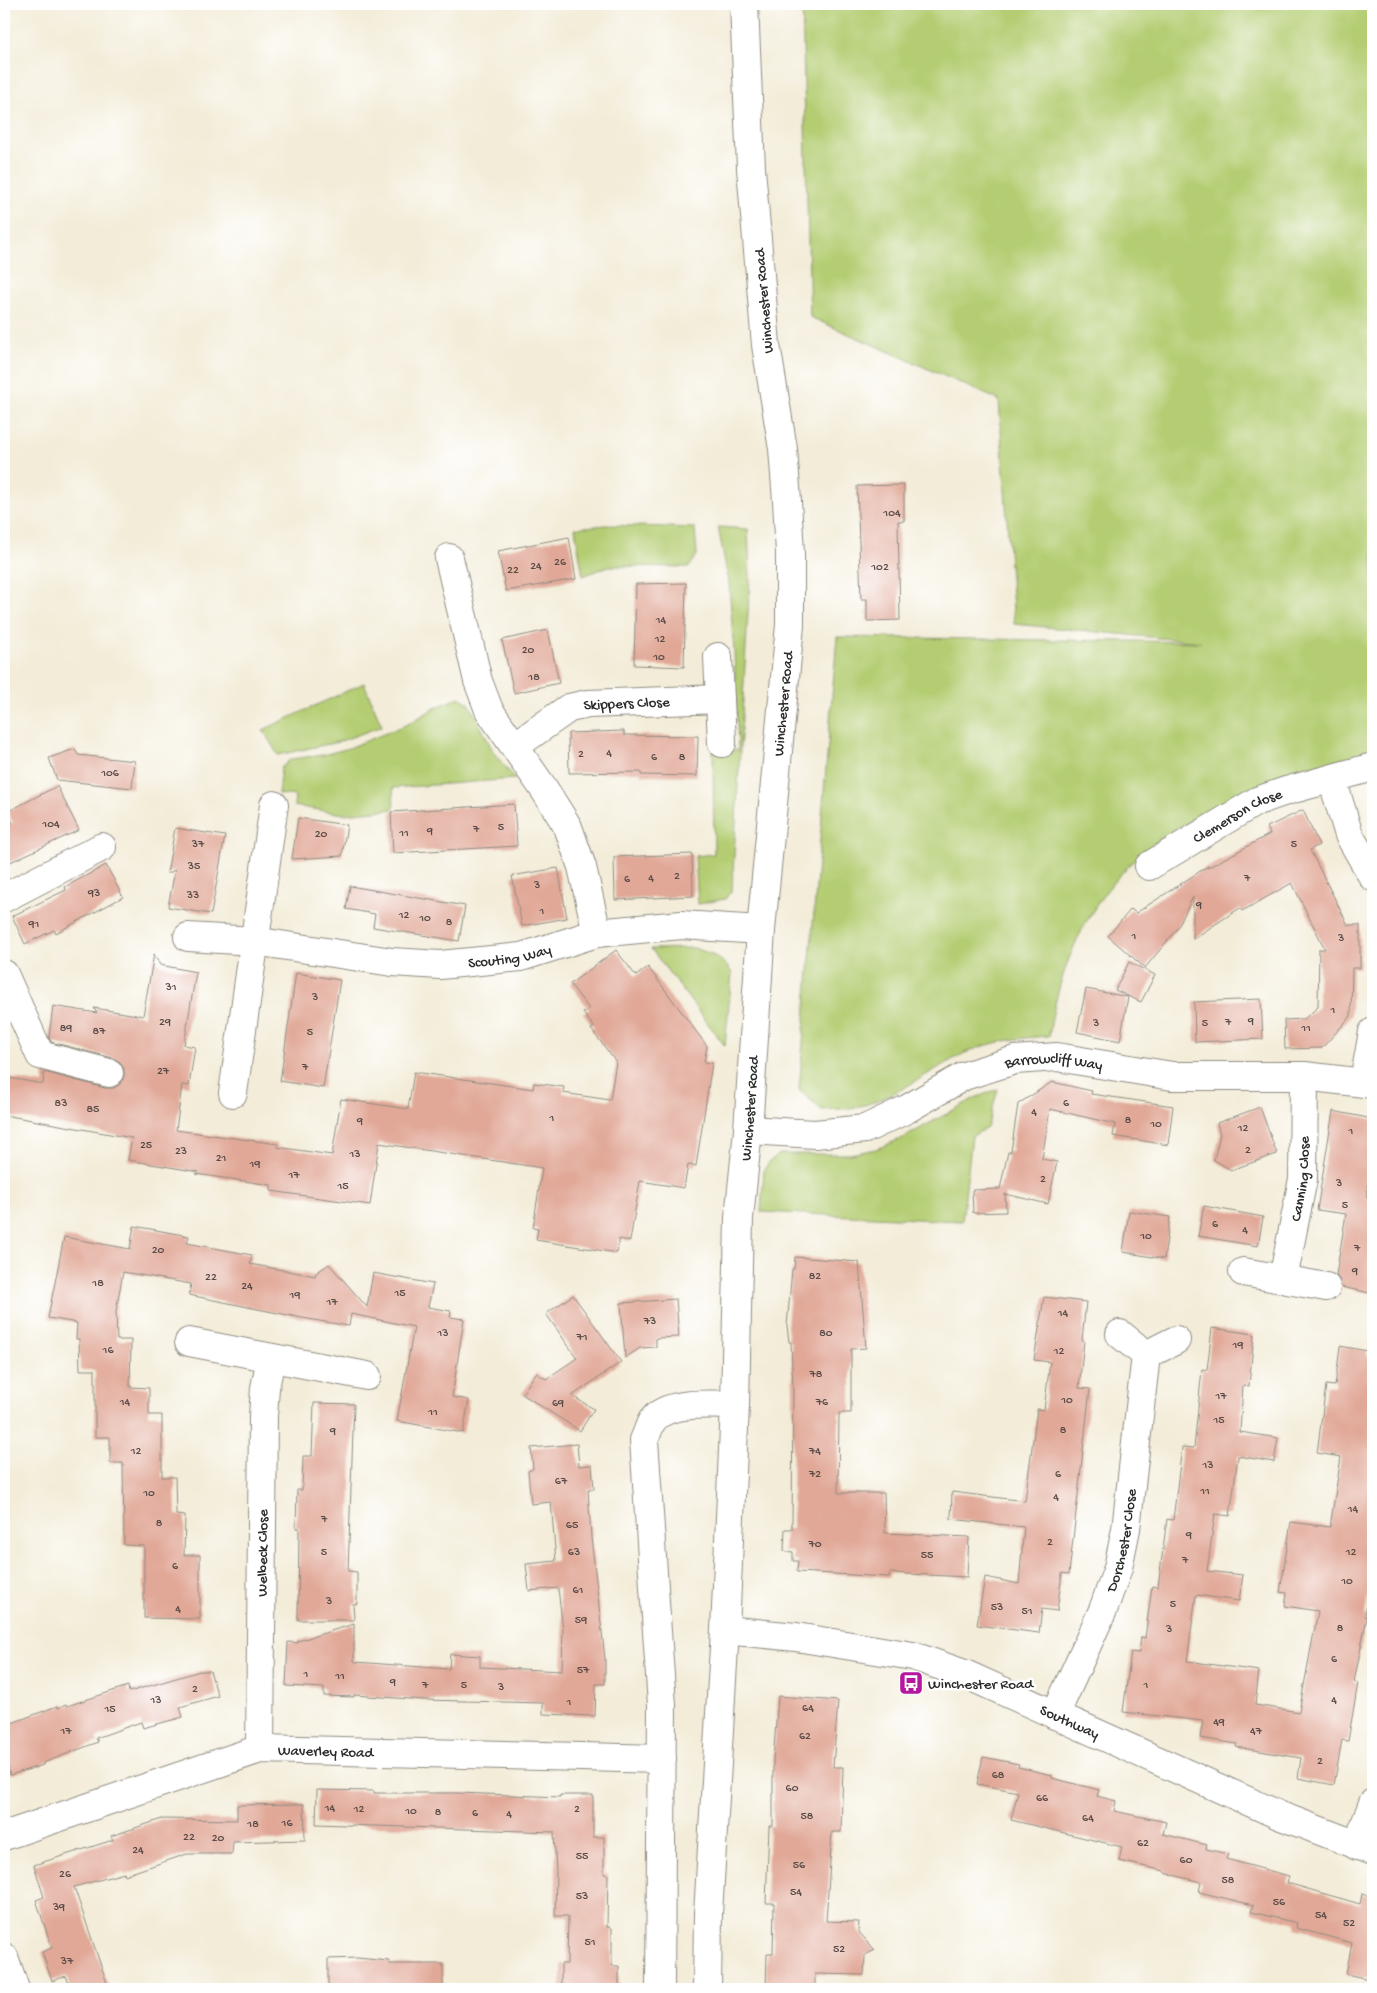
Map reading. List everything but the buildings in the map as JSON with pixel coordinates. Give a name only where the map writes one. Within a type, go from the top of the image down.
[{"type":"street","name":"Winchester Road","points":[[707,1989],[708,1914],[725,1630],[735,1405],[739,1218],[748,1130],[762,930],[790,625],[790,552],[783,449],[766,346],[755,207],[744,4]]},
{"type":"street","points":[[449,558],[478,680],[489,710],[568,827],[582,867],[597,933]]},
{"type":"street","points":[[718,657],[722,743]]},
{"type":"street","name":"Skippers Close","points":[[515,746],[569,708],[588,704],[720,699]]},
{"type":"street","name":"Clemerson Close","points":[[1149,866],[1258,801],[1286,791],[1373,767]]},
{"type":"street","points":[[1332,779],[1348,835],[1373,877]]},
{"type":"street","points":[[233,1094],[274,805]]},
{"type":"street","points":[[4,898],[102,848]]},
{"type":"street","name":"Scouting Way","points":[[188,937],[254,941],[392,962],[440,965],[520,957],[597,933],[681,925],[762,930]]},
{"type":"street","points":[[4,974],[40,1055],[109,1073]]},
{"type":"street","points":[[1369,1083],[1373,1032]]},
{"type":"street","name":"Barrowcliff Way","points":[[748,1130],[815,1134],[865,1128],[907,1109],[964,1076],[1015,1060],[1057,1057],[1172,1076],[1304,1076],[1369,1083]]},
{"type":"street","name":"Canning Close","points":[[1282,1279],[1303,1179],[1304,1076]]},
{"type":"street","points":[[1243,1272],[1326,1287]]},
{"type":"street","points":[[1120,1334],[1146,1355],[1176,1340]]},
{"type":"street","points":[[189,1342],[367,1376]]},
{"type":"street","name":"Dorchester Close","points":[[1055,1715],[1103,1610],[1118,1568],[1126,1529],[1146,1355]]},
{"type":"street","name":"Welbeck Close","points":[[260,1749],[263,1416],[265,1388],[271,1358]]},
{"type":"street","points":[[660,1989],[662,1705],[644,1440],[652,1420],[667,1411],[689,1405],[735,1405]]},
{"type":"street","name":"Southway","points":[[725,1630],[796,1637],[913,1656],[967,1676],[1281,1816],[1365,1849]]},
{"type":"street","name":"Waverley Road","points":[[4,1836],[260,1749],[662,1759]]},
{"type":"street","points":[[1365,1849],[1373,1803]]},
{"type":"street","points":[[4,1957],[15,1989]]},
{"type":"green space","points":[[802,4],[1373,4],[1373,753],[1331,761],[1273,782],[1184,824],[1146,850],[1104,894],[1088,920],[1074,947],[1063,975],[1049,1036],[1016,1039],[984,1046],[951,1060],[905,1088],[881,1099],[857,1107],[822,1110],[799,1090],[837,637],[1201,642],[1014,624],[999,400],[810,317]]},
{"type":"green space","points":[[606,525],[695,528],[697,555],[689,567],[609,566],[583,576],[575,528]]},
{"type":"green space","points":[[718,527],[748,529],[750,578],[732,890],[725,899],[698,904],[695,856],[714,854],[713,751],[738,750],[729,583]]},
{"type":"green space","points":[[364,683],[382,726],[338,742],[278,755],[263,730]]},
{"type":"green space","points":[[459,697],[469,703],[494,753],[515,779],[393,788],[394,809],[344,814],[294,806],[295,796],[278,794],[281,768],[291,759],[323,755],[349,748],[408,724],[433,709]]},
{"type":"green space","points":[[694,948],[716,957],[725,963],[732,973],[725,1046],[651,949]]},
{"type":"green space","points":[[998,1089],[987,1128],[972,1136],[962,1221],[761,1212],[764,1170],[769,1162],[779,1154],[850,1154],[876,1149],[903,1138],[975,1098]]},
{"type":"place","name":"Winchester Road","points":[[911,1683]]}]
